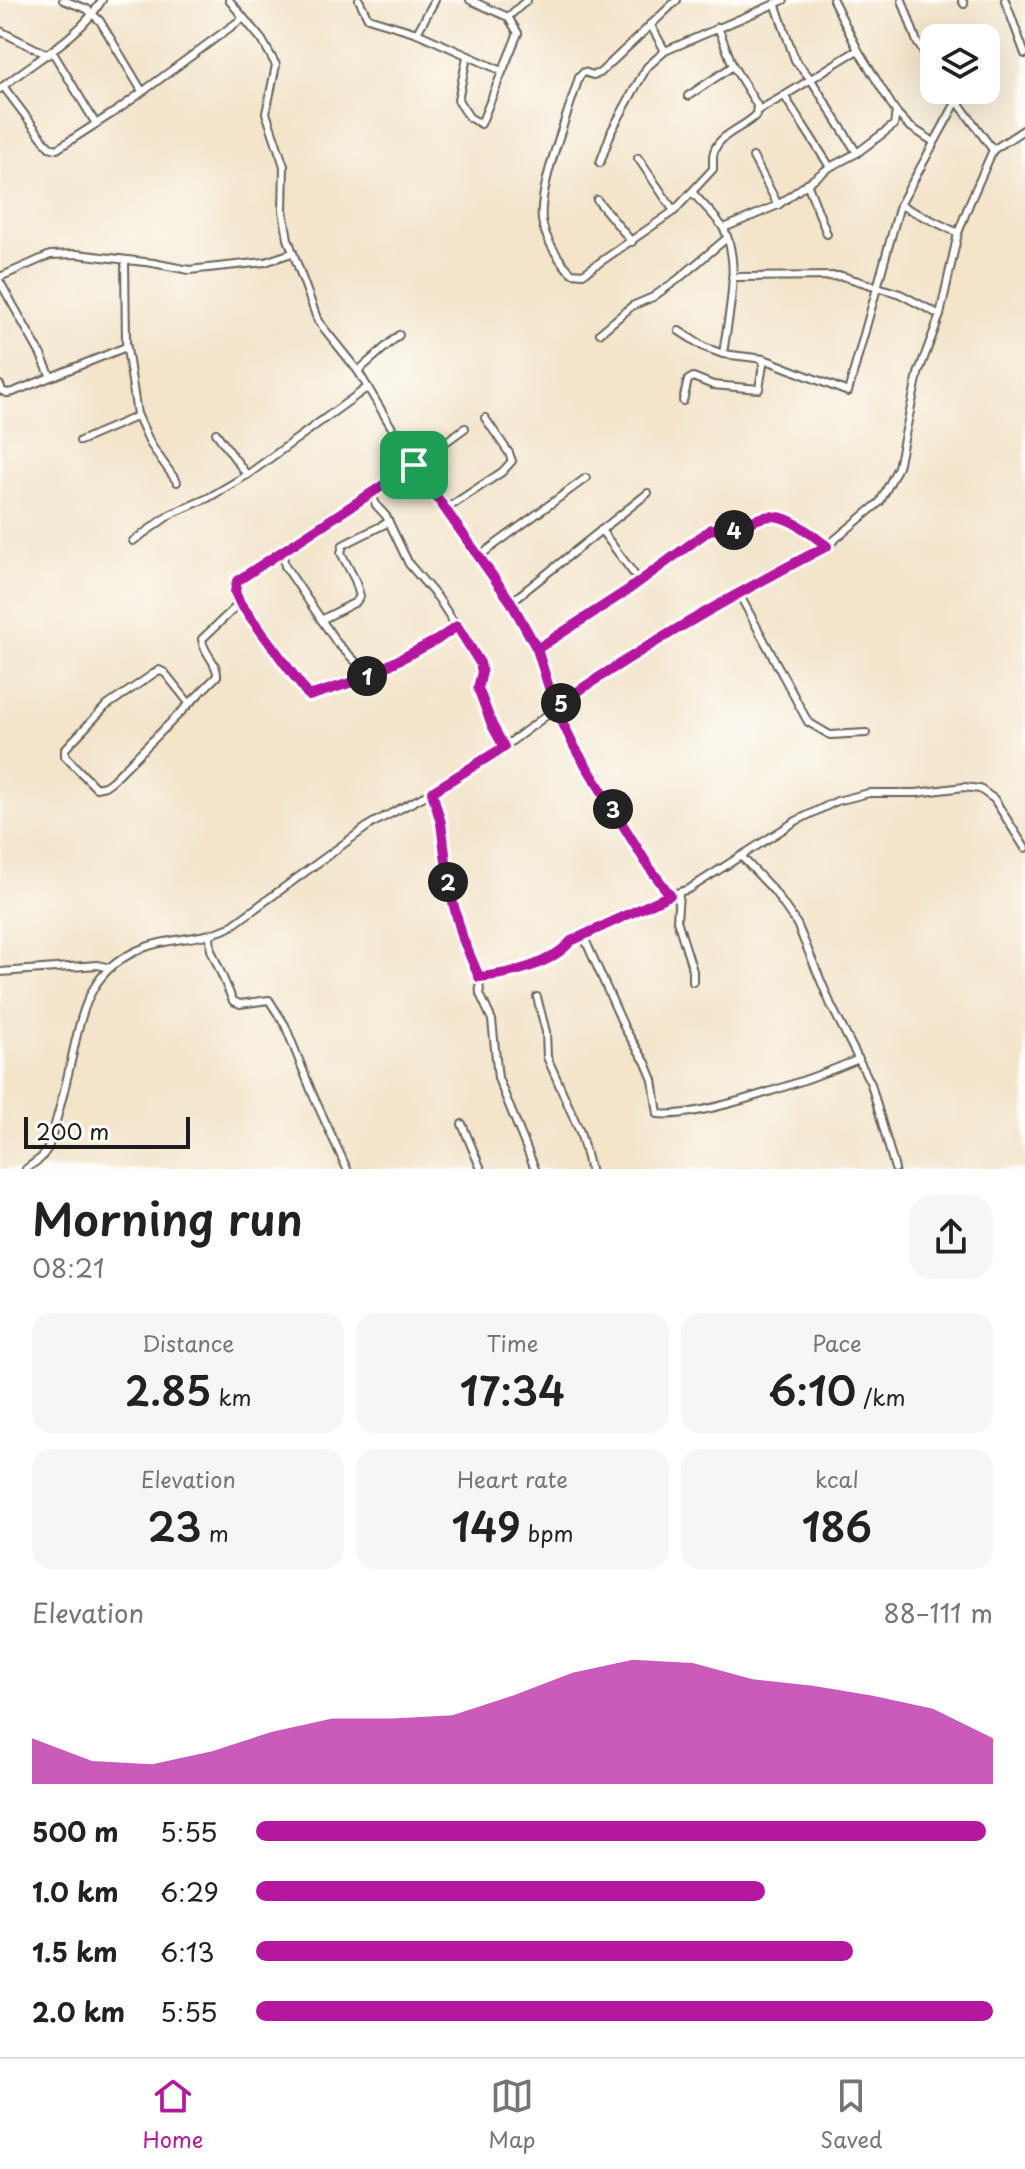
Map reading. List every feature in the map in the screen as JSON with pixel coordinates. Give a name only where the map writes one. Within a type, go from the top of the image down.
[{"type":"street","points":[[63,0],[94,14],[142,91]]},
{"type":"street","points":[[102,0],[94,14],[50,53],[16,74],[2,88],[53,150],[96,124],[243,18]]},
{"type":"street","points":[[229,0],[262,40],[276,65],[266,113],[284,166],[283,210],[292,253],[308,288],[318,321],[358,371],[414,465],[511,602],[537,649],[555,707],[575,748],[649,867],[670,895]]},
{"type":"street","points":[[359,0],[368,18],[417,33],[502,71]]},
{"type":"street","points":[[417,33],[435,0]]},
{"type":"street","points":[[467,57],[458,100],[469,117],[481,124],[518,36],[517,28],[508,17],[472,0]]},
{"type":"street","points":[[508,17],[527,0]]},
{"type":"street","points":[[677,0],[600,73],[593,75],[584,72],[579,77],[545,189],[542,212],[545,231],[572,273],[583,274],[674,211],[713,169],[713,153],[718,144],[726,135],[753,119],[758,110],[785,97],[810,78],[858,50]]},
{"type":"street","points":[[600,163],[612,130],[640,79],[647,67],[665,51],[784,0]]},
{"type":"street","points":[[833,0],[858,50],[896,112],[923,138],[934,142]]},
{"type":"street","points":[[902,0],[920,47]]},
{"type":"street","points":[[1005,0],[1025,54]]},
{"type":"street","points":[[775,3],[795,60],[810,78],[857,153]]},
{"type":"street","points":[[650,24],[665,51]]},
{"type":"street","points":[[718,27],[733,66],[758,110]]},
{"type":"street","points":[[0,31],[50,53],[96,124]]},
{"type":"street","points":[[688,96],[733,66]]},
{"type":"street","points":[[785,97],[830,167]]},
{"type":"street","points":[[679,331],[704,347],[723,354],[764,359],[848,392],[900,205],[955,104]]},
{"type":"street","points":[[959,104],[993,150]]},
{"type":"street","points":[[724,228],[778,205],[830,167],[857,153],[894,125],[896,112]]},
{"type":"street","points":[[26,1169],[41,1158],[48,1148],[79,1017],[95,983],[110,968],[146,947],[210,936],[247,917],[371,824],[432,792],[504,747],[613,666],[738,592],[827,546],[880,502],[898,467],[918,374],[940,315],[958,233],[993,150],[1025,129]]},
{"type":"street","points":[[753,157],[778,205]]},
{"type":"street","points":[[638,158],[674,211]]},
{"type":"street","points":[[807,183],[827,234]]},
{"type":"street","points":[[693,193],[724,228],[731,249],[732,277],[723,354]]},
{"type":"street","points":[[597,200],[632,242]]},
{"type":"street","points":[[900,205],[958,233]]},
{"type":"street","points":[[600,333],[632,306],[653,297],[677,280],[727,238]]},
{"type":"street","points":[[51,377],[0,279],[50,255],[77,254],[189,270],[265,262],[292,253]]},
{"type":"street","points":[[125,260],[126,347],[138,416],[151,445],[177,482]]},
{"type":"street","points":[[732,277],[842,276],[900,294],[940,315]]},
{"type":"street","points":[[358,371],[399,335]]},
{"type":"street","points":[[0,385],[2,391],[7,393],[126,347]]},
{"type":"street","points":[[683,401],[688,380],[693,377],[713,385],[759,389],[764,359]]},
{"type":"street","points":[[133,541],[171,514],[208,498],[247,475],[368,387]]},
{"type":"street","points":[[80,441],[138,416]]},
{"type":"street","points":[[446,509],[502,472],[512,461],[485,418]]},
{"type":"street","points":[[457,626],[437,640],[369,675],[309,696],[235,592],[237,581],[465,428]]},
{"type":"street","points":[[216,433],[247,475]]},
{"type":"street","points":[[478,557],[586,478]]},
{"type":"street","points":[[372,493],[409,564],[457,626],[480,663],[482,672],[478,688],[504,747]]},
{"type":"street","points":[[511,602],[648,493]]},
{"type":"street","points":[[537,649],[640,582],[711,529],[725,532],[741,529],[768,516],[789,521],[827,546]]},
{"type":"street","points":[[321,620],[356,602],[360,596],[341,553],[343,545],[389,522]]},
{"type":"street","points":[[601,530],[640,582]]},
{"type":"street","points":[[282,551],[285,566],[337,643],[369,675]]},
{"type":"street","points":[[738,592],[808,722],[830,735],[866,733]]},
{"type":"street","points":[[189,703],[165,673],[159,670],[105,707],[65,749],[65,756],[96,788],[105,786],[134,761],[218,673],[202,648],[202,639],[240,603]]},
{"type":"street","points":[[479,977],[530,966],[561,951],[583,935],[670,895],[679,894],[796,821],[853,796],[964,787],[980,789],[994,799],[1025,848]]},
{"type":"street","points":[[432,792],[441,823],[450,892],[463,939],[479,977],[480,994],[492,1020],[498,1078],[535,1169]]},
{"type":"street","points":[[741,856],[774,891],[797,924],[831,1005],[871,1084],[895,1169]]},
{"type":"street","points":[[679,894],[677,920],[693,971],[693,982]]},
{"type":"street","points":[[583,935],[625,1029],[646,1063],[653,1080],[658,1114],[674,1116],[718,1105],[828,1072],[859,1059]]},
{"type":"street","points":[[210,936],[211,950],[233,1001],[240,1004],[265,999],[272,1003],[290,1036],[347,1169]]},
{"type":"street","points":[[0,972],[98,965],[110,968]]},
{"type":"street","points":[[537,997],[546,1032],[547,1057],[573,1114],[590,1169]]},
{"type":"street","points":[[462,1124],[481,1169]]},
{"type":"route","points":[[414,465],[237,581],[235,592],[309,696],[362,679],[437,640],[457,626],[480,663],[482,672],[478,688],[504,747],[432,792],[441,823],[450,892],[463,939],[479,977],[492,976],[530,966],[612,920],[670,895],[649,867],[575,748],[555,707],[537,649],[628,590],[711,529],[725,532],[741,529],[768,516],[778,517],[805,530],[827,546],[738,592],[613,666],[555,707],[537,649],[511,602],[414,465]]}]
